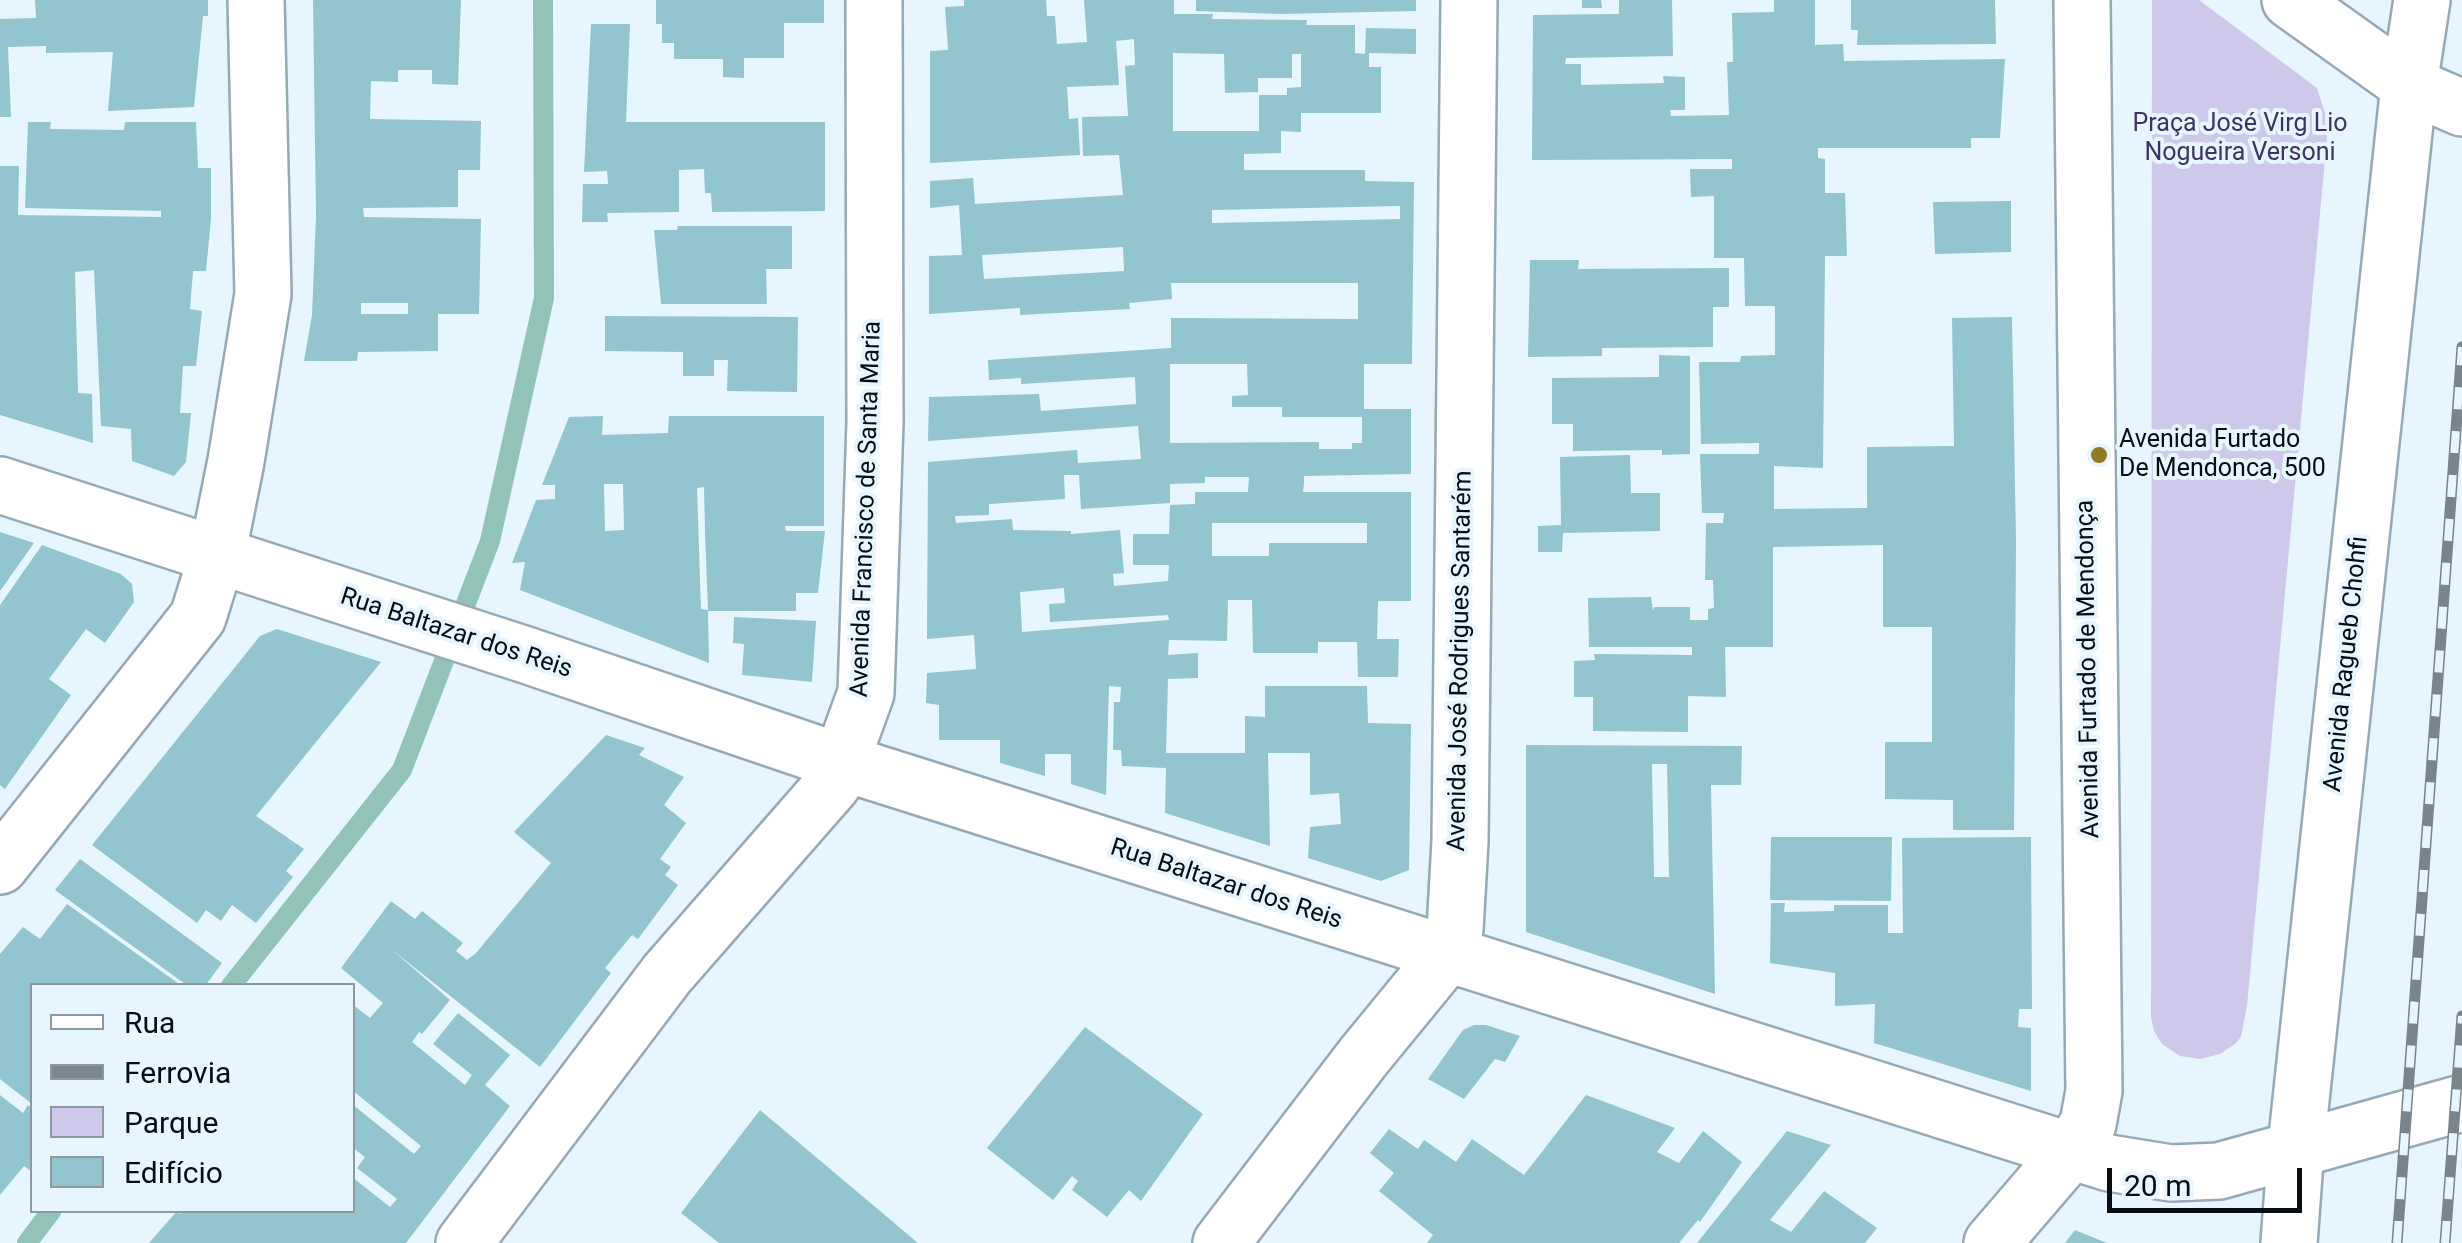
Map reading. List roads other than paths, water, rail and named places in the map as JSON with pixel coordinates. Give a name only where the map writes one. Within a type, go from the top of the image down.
[{"type":"main road","points":[[0,866],[198,617],[217,556],[263,294],[256,0]]},
{"type":"main road","name":"Avenida Francisco de Santa Maria","points":[[464,1243],[666,974],[833,784],[866,693],[875,422],[874,0]]},
{"type":"main road","name":"Avenida José Rodrigues Santarém","points":[[1222,1243],[1364,1056],[1446,956],[1454,930],[1460,841],[1469,0]]},
{"type":"main road","name":"Avenida Furtado de Mendonça","points":[[1992,1243],[2071,1151],[2088,1124],[2094,1091],[2082,0]]},
{"type":"main road","points":[[2290,0],[2409,85],[2462,108]]},
{"type":"main road","name":"Avenida Ragueb Chohfi","points":[[2289,1243],[2409,85],[2422,0]]},
{"type":"main road","name":"Rua Baltazar dos Reis","points":[[0,485],[526,655],[841,762],[2109,1163],[2171,1173],[2220,1171],[2462,1103]]},
{"type":"waterway","points":[[233,983],[402,770],[490,541],[544,298],[543,0]]},
{"type":"waterway","points":[[27,1243],[50,1213]]},
{"type":"railway","points":[[2397,1243],[2462,347]]},
{"type":"railway","points":[[2445,1243],[2462,1016]]},
{"type":"place","name":"Avenida Furtado De Mendonca, 500","points":[[2099,455]]},
{"type":"park label","name":"Praça José Virg Lio Nogueira Versoni","points":[[2240,140]]}]
